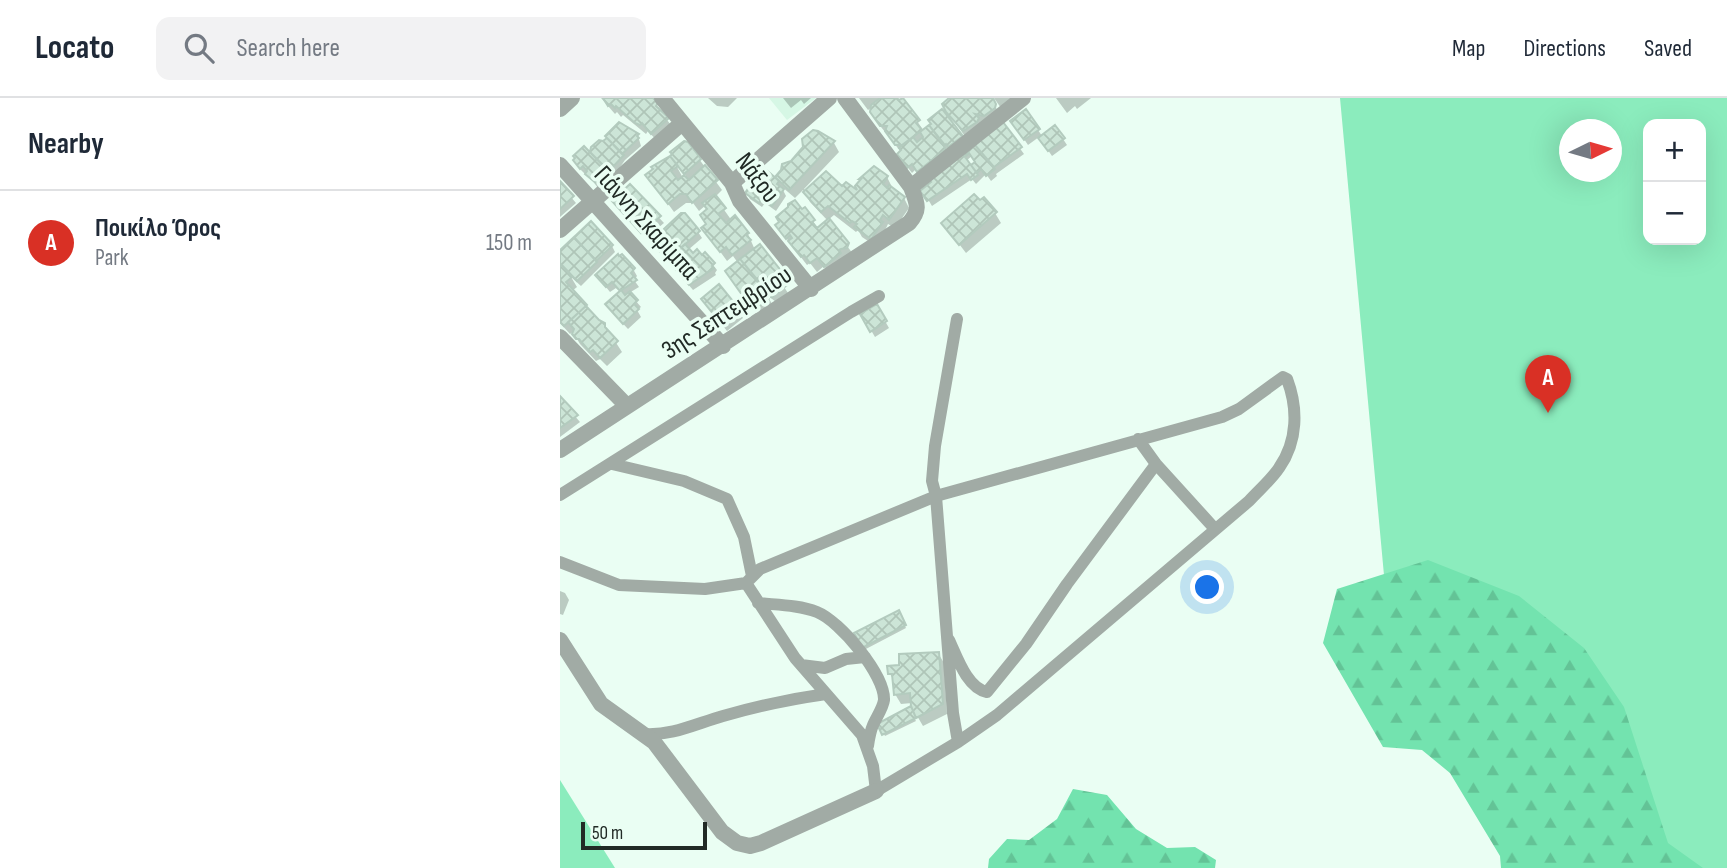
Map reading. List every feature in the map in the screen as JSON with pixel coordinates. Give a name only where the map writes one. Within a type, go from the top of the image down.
[{"type":"street","points":[[560,108],[572,98]]},
{"type":"street","name":"Νάξου","points":[[662,98],[732,183],[740,201],[811,289]]},
{"type":"street","points":[[732,183],[829,98]]},
{"type":"street","points":[[845,98],[911,187],[1023,98]]},
{"type":"street","points":[[560,230],[682,123]]},
{"type":"street","name":"Γιάννη Σκαρίμπα","points":[[560,166],[723,346]]},
{"type":"street","name":"3ης Σεπτεμβρίου","points":[[560,450],[909,223],[917,214],[917,203],[911,187]]},
{"type":"street","points":[[560,495],[879,296]]},
{"type":"street","points":[[957,319],[935,446],[932,481],[936,496],[953,713],[958,742]]},
{"type":"street","points":[[560,337],[627,406]]},
{"type":"street","points":[[560,562],[619,584],[705,589],[749,579],[760,569],[936,496],[1222,417],[1239,409],[1283,377],[1287,379],[1295,399],[1292,438],[1279,468],[1249,500],[1023,694],[958,742],[876,791],[775,839],[750,846],[737,843],[722,832],[654,742],[601,704],[560,640]]},
{"type":"street","points":[[1138,439],[1156,464],[1215,529]]},
{"type":"street","points":[[612,464],[684,481],[727,499],[744,537],[749,579],[758,603],[801,665],[862,735],[873,766],[876,791]]},
{"type":"street","points":[[946,634],[972,683],[987,692],[1026,645],[1066,584],[1156,464]]},
{"type":"street","points":[[758,603],[817,612],[832,620],[864,657],[881,684],[884,702],[871,730],[867,749]]},
{"type":"street","points":[[801,665],[825,668],[846,659],[864,657]]},
{"type":"street","points":[[642,734],[675,733],[760,706],[826,694]]},
{"type":"shaded area","points":[[769,98],[816,98],[787,120]]},
{"type":"green space","points":[[1340,98],[1727,98],[1727,868],[1525,868],[1385,586]]},
{"type":"green space","points":[[1428,560],[1519,596],[1584,648],[1624,707],[1668,843],[1703,868],[1501,868],[1500,856],[1450,773],[1422,750],[1383,747],[1323,643],[1337,589]]},
{"type":"green space","points":[[560,780],[615,868],[560,868]]},
{"type":"green space","points":[[1073,789],[1107,795],[1136,829],[1167,848],[1195,847],[1216,860],[1215,868],[988,868],[989,859],[1007,839],[1029,840],[1057,819]]},
{"type":"building","points":[[603,98],[653,98],[658,103],[656,106],[669,118],[651,134],[642,123],[635,123],[616,106],[608,106]]},
{"type":"building","points":[[880,98],[903,98],[920,120],[916,123],[922,130],[902,145],[895,145],[885,131],[887,126],[880,126],[870,112],[871,105]]},
{"type":"building","points":[[949,98],[993,98],[996,104],[995,108],[984,116],[975,114],[979,118],[977,122],[963,131],[942,104]]},
{"type":"building","points":[[942,109],[963,136],[948,147],[929,125],[931,124],[928,120]]},
{"type":"building","points":[[1026,109],[1040,129],[1024,140],[1010,121]]},
{"type":"building","points":[[619,122],[639,134],[639,138],[622,154],[605,136]]},
{"type":"building","points":[[1003,122],[1022,147],[994,167],[974,144]]},
{"type":"building","points":[[929,125],[946,149],[917,172],[912,164],[907,168],[897,154],[901,150],[899,148],[913,137],[917,142],[923,137],[920,132]]},
{"type":"building","points":[[1055,125],[1065,138],[1048,151],[1038,138]]},
{"type":"building","points":[[813,130],[835,141],[789,190],[775,177],[782,164],[791,161],[803,147],[802,139]]},
{"type":"building","points":[[607,138],[624,155],[609,171],[590,152],[591,147],[599,140]]},
{"type":"building","points":[[684,141],[688,142],[701,159],[684,174],[670,156],[670,152]]},
{"type":"building","points":[[974,144],[995,169],[986,176],[981,169],[977,173],[971,165],[975,162],[969,153],[965,157],[963,154]]},
{"type":"building","points":[[584,146],[606,169],[604,171],[607,175],[596,183],[585,174],[587,171],[583,166],[580,169],[573,160],[573,156]]},
{"type":"building","points":[[963,154],[978,175],[971,180],[967,174],[927,201],[920,191],[931,182],[929,180]]},
{"type":"building","points":[[670,156],[678,166],[671,171],[678,180],[684,175],[689,180],[705,165],[718,180],[692,203],[686,194],[680,194],[668,204],[645,175],[653,169],[651,167]]},
{"type":"building","points":[[874,166],[888,176],[883,184],[887,188],[889,185],[905,197],[889,220],[883,215],[880,220],[883,222],[871,239],[854,227],[857,224],[852,221],[850,223],[828,206],[821,212],[803,192],[826,171],[842,186],[846,182],[857,190],[855,186],[859,179]]},
{"type":"building","points":[[763,167],[784,189],[772,206],[762,198],[759,203],[745,193]]},
{"type":"building","points":[[560,181],[574,196],[560,209]]},
{"type":"building","points":[[630,184],[661,216],[641,233],[612,201]]},
{"type":"building","points":[[715,194],[726,208],[718,214],[726,223],[735,215],[751,240],[732,255],[726,247],[720,252],[701,228],[706,224],[700,215],[707,209],[702,203]]},
{"type":"building","points":[[974,194],[980,200],[984,197],[997,212],[959,245],[941,223]]},
{"type":"building","points":[[795,200],[802,209],[805,207],[815,220],[812,222],[817,228],[829,218],[849,243],[847,248],[839,250],[841,253],[824,267],[817,258],[810,263],[804,255],[801,257],[788,241],[792,238],[790,235],[786,239],[775,225],[779,222],[776,217]]},
{"type":"building","points":[[681,213],[685,213],[700,231],[670,258],[664,251],[660,252],[652,240]]},
{"type":"building","points":[[591,221],[613,245],[596,261],[574,237]]},
{"type":"building","points":[[574,237],[597,262],[577,281],[560,263],[560,250]]},
{"type":"building","points":[[685,244],[693,253],[697,249],[702,255],[705,252],[715,263],[712,266],[714,268],[689,285],[669,262]]},
{"type":"building","points":[[760,244],[786,277],[781,281],[786,286],[772,297],[740,259]]},
{"type":"building","points":[[618,254],[622,254],[635,268],[631,273],[637,280],[620,291],[612,282],[606,287],[595,275]]},
{"type":"building","points":[[740,259],[770,297],[755,309],[725,271]]},
{"type":"building","points":[[560,263],[572,277],[566,282],[587,305],[564,326],[560,322]]},
{"type":"building","points":[[719,284],[741,311],[723,326],[701,299]]},
{"type":"building","points":[[621,290],[625,295],[630,291],[638,300],[634,304],[639,309],[623,324],[605,304]]},
{"type":"building","points":[[877,304],[887,321],[870,332],[860,314]]},
{"type":"building","points":[[586,306],[605,323],[605,327],[618,341],[600,358],[576,339],[572,334],[574,329],[568,322]]},
{"type":"building","points":[[560,396],[578,415],[560,428]]},
{"type":"building","points":[[899,610],[906,625],[862,648],[854,633]]},
{"type":"building","points":[[939,652],[943,704],[916,718],[910,693],[894,695],[892,674],[888,674],[887,666],[899,665],[899,654]]},
{"type":"building","points":[[911,706],[916,718],[882,735],[877,724]]},
{"type":"place","name":"Ποικίλο Όρος","points":[[1548,413]]}]
